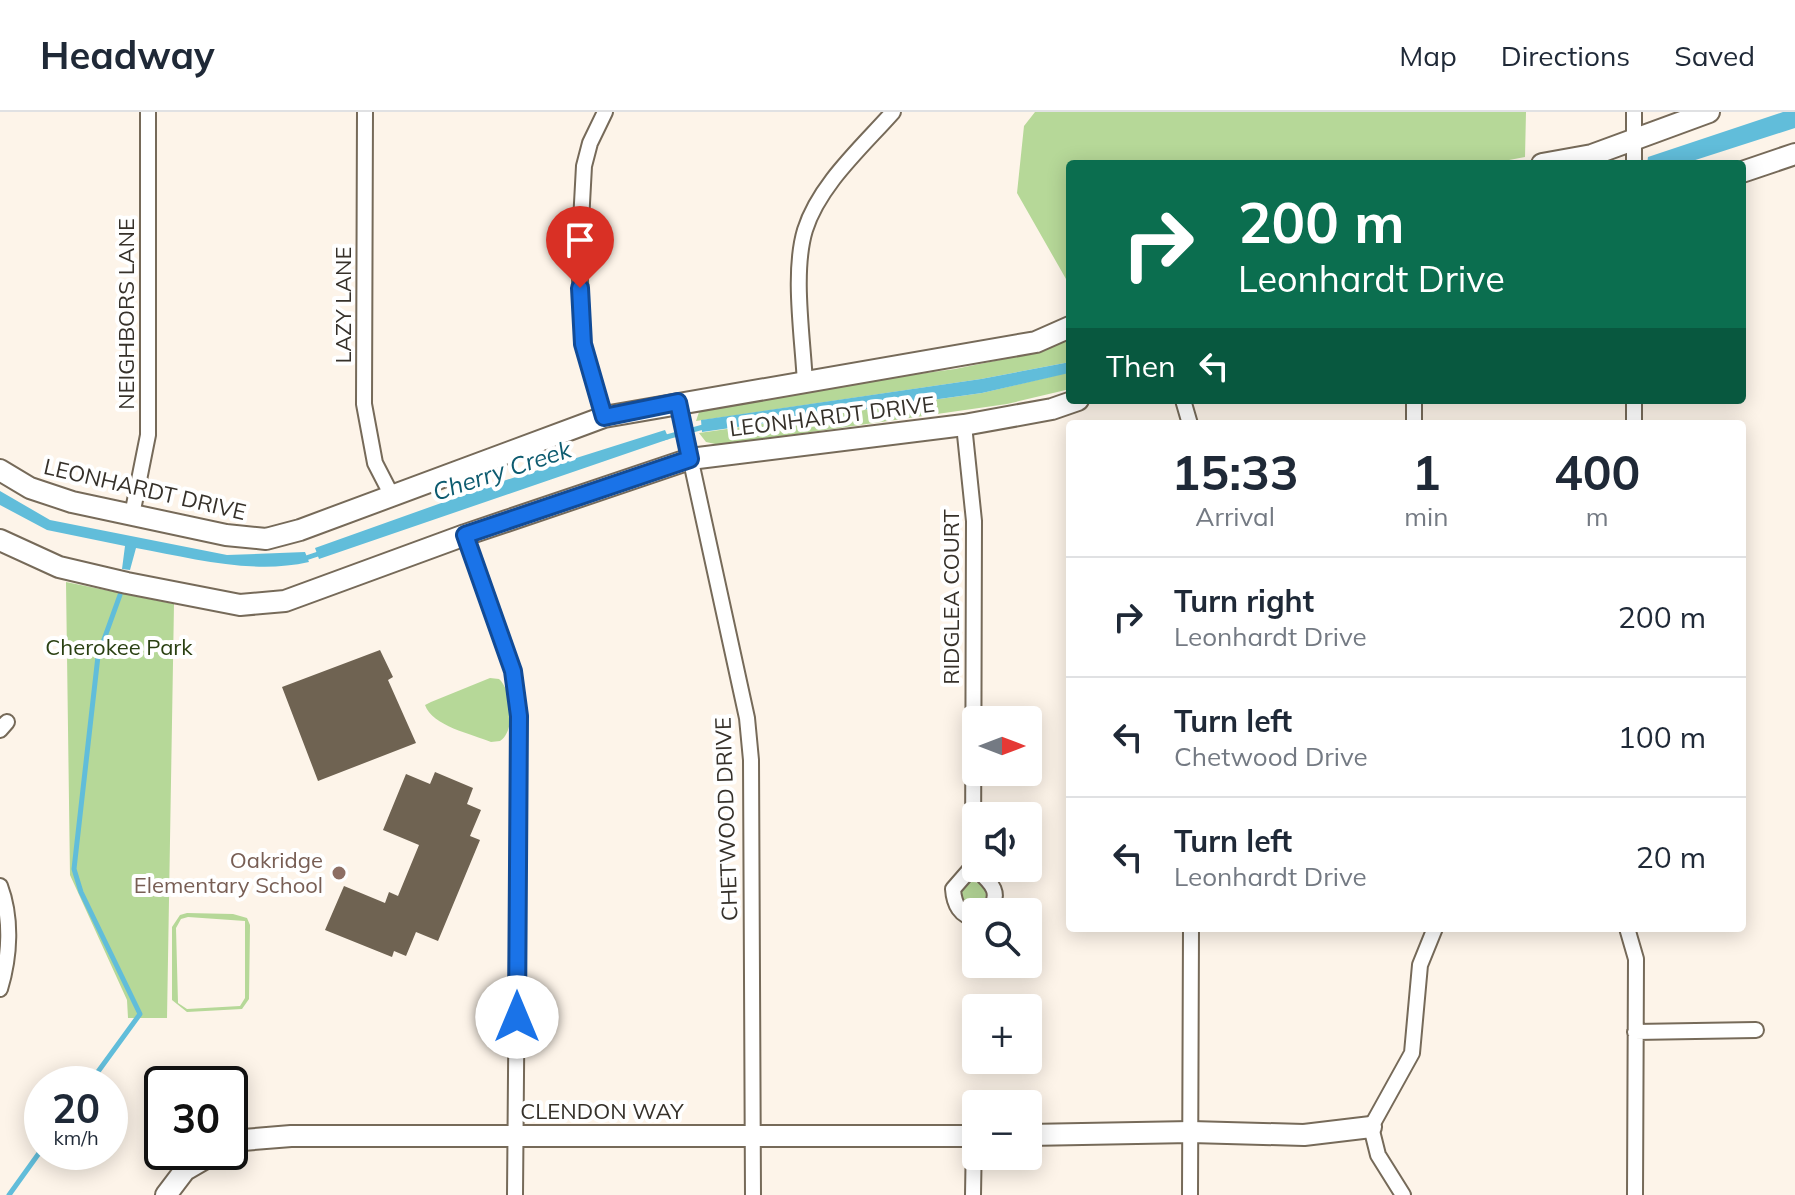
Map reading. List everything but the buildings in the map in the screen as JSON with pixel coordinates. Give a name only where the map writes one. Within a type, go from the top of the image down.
[{"type":"street","name":"NEIGHBORS LANE","points":[[132,515],[148,435],[148,112]]},
{"type":"street","name":"LAZY LANE","points":[[365,112],[364,404],[375,463],[391,494]]},
{"type":"street","points":[[604,417],[583,344],[579,259],[584,166],[605,112]]},
{"type":"street","points":[[805,384],[801,303],[805,230],[834,181],[893,112]]},
{"type":"street","points":[[1634,112],[1634,154]]},
{"type":"street","points":[[1564,160],[1592,155],[1634,154],[1709,112]]},
{"type":"street","points":[[1746,171],[1795,154]]},
{"type":"street","name":"LEONHARDT DRIVE","points":[[0,470],[30,488],[132,515],[226,535],[266,539],[300,530],[604,417],[680,411],[805,384],[1036,342],[1066,329]]},
{"type":"street","name":"LEONHARDT DRIVE","points":[[0,540],[59,567],[122,582],[240,605],[285,601],[688,450],[964,425],[1066,404]]},
{"type":"street","name":"CHETWOOD DRIVE","points":[[680,411],[749,732],[753,1195]]},
{"type":"street","name":"RIDGLEA COURT","points":[[964,425],[974,521],[973,802]]},
{"type":"street","points":[[465,535],[513,671],[519,716],[515,1195]]},
{"type":"street","points":[[962,879],[953,889],[954,901],[962,912]]},
{"type":"street","points":[[0,886],[7,905],[7,965],[0,989]]},
{"type":"street","points":[[1190,1195],[1191,932]]},
{"type":"street","points":[[1403,1195],[1378,1155],[1371,1127],[1412,1053],[1420,965],[1433,932]]},
{"type":"street","points":[[1628,932],[1636,959],[1635,1195]]},
{"type":"street","points":[[1635,1032],[1756,1030]]},
{"type":"street","points":[[1042,1135],[1191,1132],[1304,1135],[1371,1127]]},
{"type":"street","name":"CLENDON WAY","points":[[248,1140],[291,1136],[962,1136]]},
{"type":"street","points":[[166,1195],[185,1170]]},
{"type":"street","points":[[973,1195],[974,1170]]},
{"type":"green space","points":[[1035,112],[1526,112],[1525,157],[1509,160],[1066,160],[1066,279],[1017,193],[1024,126]]},
{"type":"green space","points":[[1066,340],[1066,363],[981,379],[696,421],[700,409],[713,402],[955,369],[1044,351]]},
{"type":"green space","points":[[1066,373],[1066,390],[1007,404],[720,445],[706,442],[699,433],[982,393]]},
{"type":"green space","name":"Cherokee Park","points":[[66,582],[174,604],[167,1018],[128,1018],[127,1000],[70,875]]},
{"type":"green space","points":[[490,678],[499,679],[509,701],[508,729],[500,741],[491,742],[444,724],[425,705],[431,702]]},
{"type":"green space","points":[[968,883],[978,883],[985,890],[985,898],[961,900],[961,890]]},
{"type":"green space","points":[[233,914],[247,918],[250,925],[249,999],[242,1009],[187,1012],[172,1000],[172,927],[180,915]],"holes":[[[181,919],[245,921],[245,998],[240,1006],[187,1009],[178,1003],[176,928]]]},
{"type":"water","points":[[1783,112],[1795,112],[1795,128],[1695,160],[1648,160],[1648,157]]},
{"type":"water","points":[[1066,363],[1066,374],[982,393],[702,432],[701,420],[981,379]]},
{"type":"water","points":[[665,430],[669,439],[319,559],[315,548],[503,481]]},
{"type":"water","points":[[0,491],[50,520],[227,555],[305,552],[309,562],[287,566],[244,566],[136,548],[130,570],[122,569],[125,546],[47,530],[0,505]]},
{"type":"waterway","name":"Cherry Creek","points":[[663,438],[707,426]]},
{"type":"waterway","name":"Cherry Creek","points":[[303,559],[324,552]]},
{"type":"waterway","points":[[102,1066],[140,1014],[81,892],[74,869],[98,656],[120,595]]},
{"type":"waterway","points":[[9,1195],[27,1170]]},
{"type":"place","name":"Oakridge Elementary School","points":[[339,873]]},
{"type":"route","points":[[517,1017],[519,716],[513,671],[465,535],[690,459],[678,402],[604,417],[583,344],[580,288]]}]
